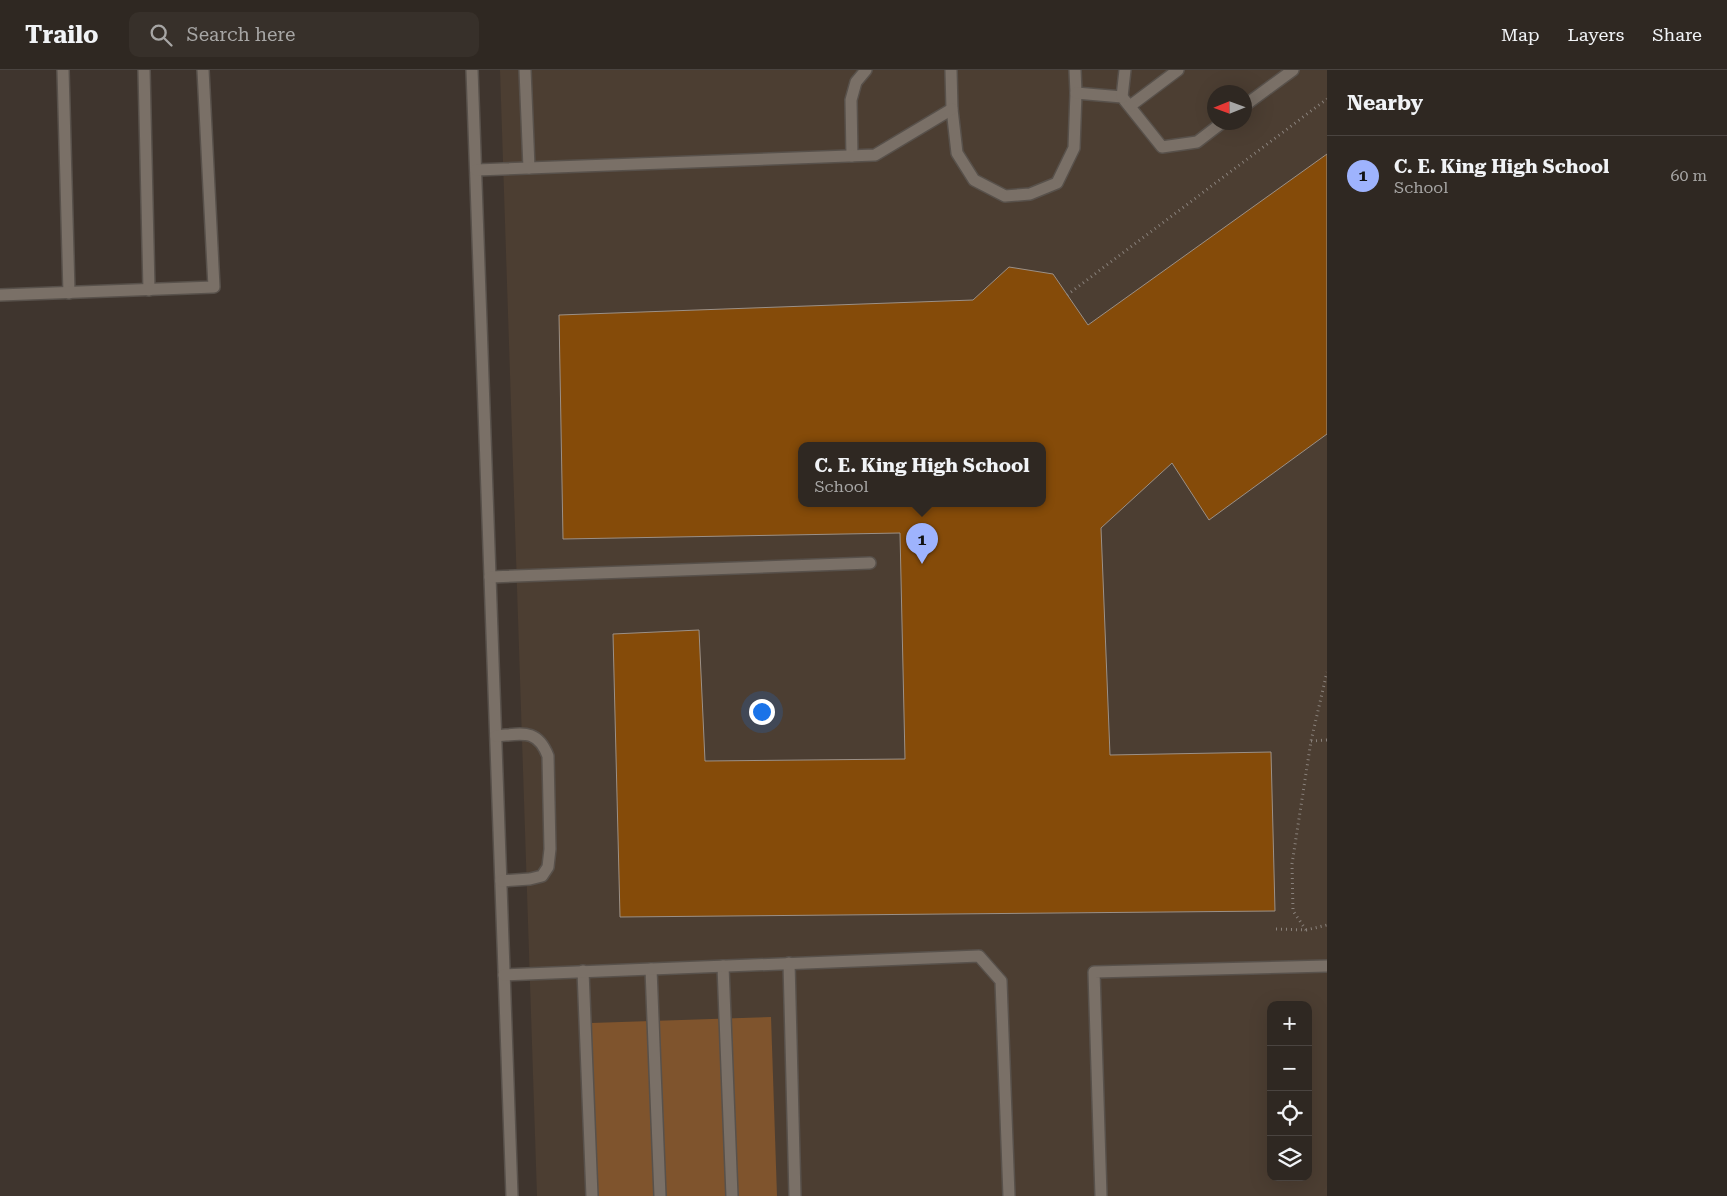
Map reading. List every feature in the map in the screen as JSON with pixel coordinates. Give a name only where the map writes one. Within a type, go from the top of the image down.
[{"type":"lane","points":[[64,70],[69,292]]},
{"type":"lane","points":[[144,70],[149,290]]},
{"type":"lane","points":[[0,295],[214,287],[204,70]]},
{"type":"lane","points":[[472,70],[512,1196]]},
{"type":"lane","points":[[525,70],[529,168]]},
{"type":"lane","points":[[852,156],[851,100],[856,82],[866,70]]},
{"type":"lane","points":[[951,70],[952,109],[957,153],[974,180],[1005,196],[1030,194],[1057,182],[1074,148],[1075,70]]},
{"type":"lane","points":[[1125,70],[1126,101],[1162,147],[1197,142],[1213,130]]},
{"type":"lane","points":[[1076,93],[1126,101],[1178,70]]},
{"type":"lane","points":[[1252,100],[1293,70]]},
{"type":"lane","points":[[476,170],[875,155],[952,109]]},
{"type":"lane","points":[[490,577],[870,563]]},
{"type":"lane","points":[[496,736],[533,736],[542,743],[548,756],[550,849],[548,867],[542,876],[530,879],[501,881]]},
{"type":"lane","points":[[504,974],[979,956],[1001,981],[1009,1196]]},
{"type":"lane","points":[[789,964],[795,1196]]},
{"type":"lane","points":[[723,966],[732,1196]]},
{"type":"lane","points":[[1101,1196],[1094,972],[1327,966]]},
{"type":"lane","points":[[651,969],[660,1196]]},
{"type":"lane","points":[[583,971],[592,1196]]},
{"type":"path","points":[[1067,295],[1327,99]]},
{"type":"path","points":[[1306,930],[1293,911],[1292,864],[1311,741],[1327,672]]},
{"type":"path","points":[[1311,741],[1327,740]]},
{"type":"path","points":[[1276,929],[1306,930],[1327,925]]},
{"type":"shaded area","points":[[500,70],[1327,70],[1327,1196],[537,1196]]},
{"type":"shaded area","points":[[771,1017],[777,1196],[596,1196],[591,1023]]},
{"type":"building","points":[[1327,154],[1327,434],[1209,520],[1172,463],[1101,528],[1110,755],[1271,752],[1275,911],[620,917],[613,634],[699,630],[705,761],[905,759],[900,533],[563,539],[559,315],[973,300],[1009,267],[1053,274],[1088,325]]},
{"type":"place","name":"C. E. King High School","points":[[922,564]]}]
